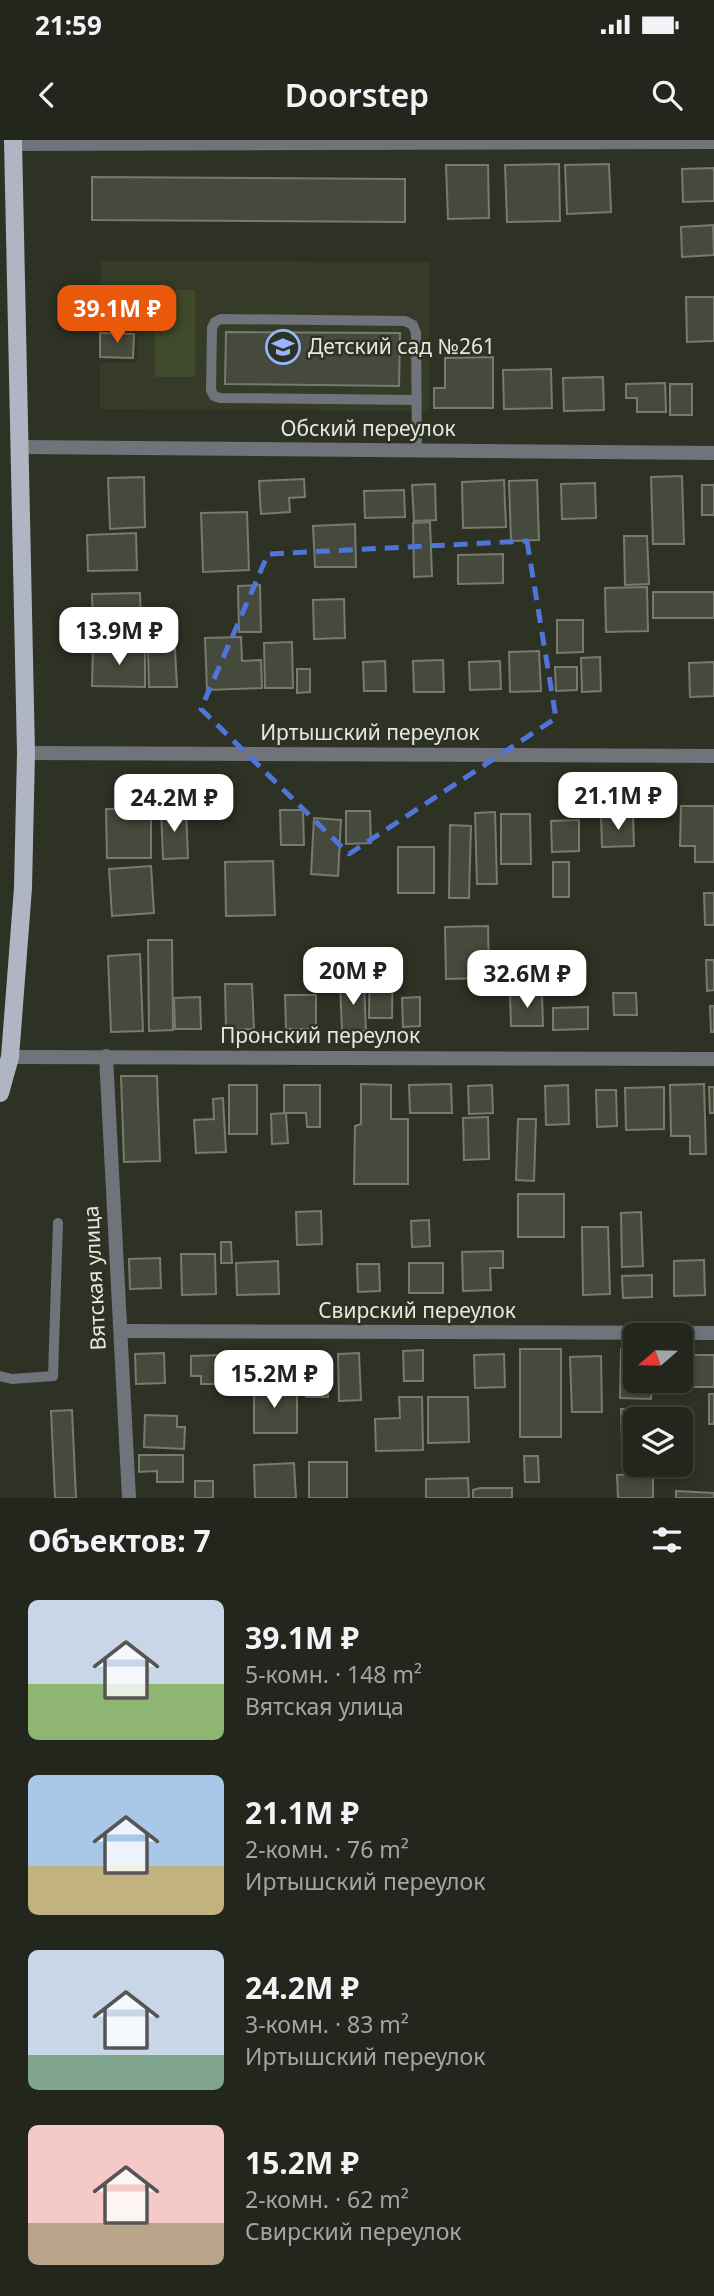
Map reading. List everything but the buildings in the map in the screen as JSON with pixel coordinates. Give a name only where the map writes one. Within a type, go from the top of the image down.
[{"type":"main road","points":[[0,1093],[23,888],[26,753],[13,142]]},
{"type":"street","points":[[13,142],[714,142]]},
{"type":"street","name":"Обский переулок","points":[[21,447],[714,453]]},
{"type":"street","name":"Иртышский переулок","points":[[26,753],[714,756]]},
{"type":"street","name":"Пронский переулок","points":[[5,1056],[714,1059]]},
{"type":"street","name":"Вятская улица","points":[[106,1056],[129,1498]]},
{"type":"street","name":"Свирский переулок","points":[[121,1331],[714,1333]]},
{"type":"lane","points":[[417,400],[214,396],[211,390],[212,328],[215,322],[221,319],[405,321],[413,325],[416,333],[417,400],[417,450]]},
{"type":"lane","points":[[0,1376],[12,1379],[53,1376],[58,1223]]},
{"type":"highlighted area","points":[[527,541],[556,718],[349,854],[201,709],[268,554]]},
{"type":"shaded area","name":"Детский сад №261","points":[[101,261],[429,262],[429,411],[100,409],[100,363],[137,363],[137,330],[100,330]]},
{"type":"shaded area","points":[[155,290],[195,290],[195,377],[155,377]]},
{"type":"place","name":"Детский сад №261","points":[[283,347]]}]
